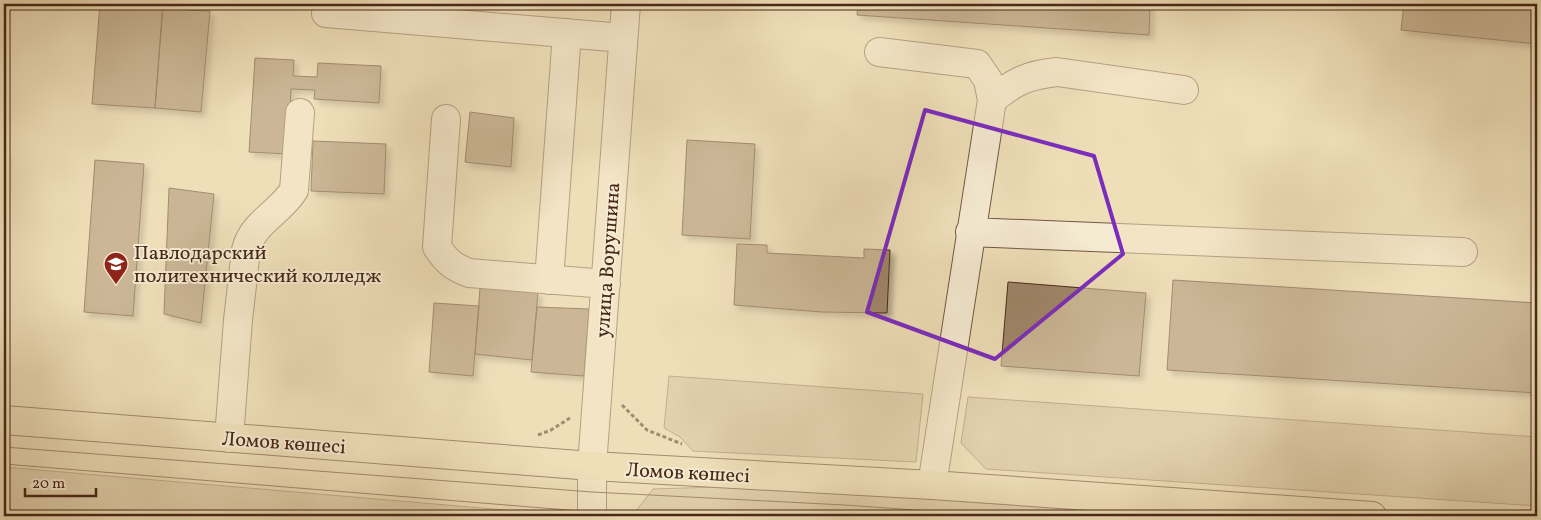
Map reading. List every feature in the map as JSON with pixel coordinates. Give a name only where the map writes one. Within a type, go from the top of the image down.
[{"type":"main road","name":"Ломов көшесі","points":[[4,420],[592,466],[932,485],[1372,516]]},
{"type":"street","name":"улица Ворушина","points":[[592,516],[592,466],[626,4]]},
{"type":"street","points":[[326,14],[623,38]]},
{"type":"street","points":[[549,280],[567,33]]},
{"type":"street","points":[[879,52],[977,64],[988,80],[992,100],[932,485]]},
{"type":"street","points":[[992,100],[1019,81],[1038,74],[1057,72],[1184,90]]},
{"type":"street","points":[[229,438],[238,320],[248,239],[255,230],[290,198],[294,190],[300,113]]},
{"type":"street","points":[[446,119],[437,247],[444,259],[455,268],[469,273],[606,284]]},
{"type":"street","points":[[970,232],[1463,252]]},
{"type":"path","points":[[617,402],[626,406],[633,417],[647,430],[680,443],[690,444]]},
{"type":"path","points":[[538,435],[570,418],[575,412]]},
{"type":"highlighted area","points":[[925,110],[1094,156],[1123,254],[995,359],[867,312]]},
{"type":"shaded area","points":[[669,376],[923,394],[916,462],[693,451],[680,437],[664,428]]},
{"type":"shaded area","points":[[968,397],[1537,437],[1537,506],[986,469],[961,443]]},
{"type":"shaded area","points":[[4,467],[551,514],[551,516],[4,516]]},
{"type":"shaded area","points":[[748,486],[1126,510],[1125,516],[632,516],[653,489]]},
{"type":"building","points":[[100,4],[163,4],[155,108],[92,104]]},
{"type":"building","points":[[163,4],[188,4],[187,10],[210,11],[201,112],[155,108]]},
{"type":"building","points":[[858,4],[1150,4],[1149,35],[857,15]]},
{"type":"building","points":[[1404,4],[1537,4],[1537,44],[1401,30]]},
{"type":"building","points":[[255,58],[294,60],[293,76],[317,77],[318,63],[381,66],[379,103],[314,99],[315,90],[291,89],[288,154],[249,152]]},
{"type":"building","points":[[470,112],[514,118],[511,167],[465,162]]},
{"type":"building","points":[[687,140],[755,144],[750,239],[682,235]]},
{"type":"building","points":[[313,141],[386,144],[384,194],[311,191]]},
{"type":"building","points":[[4,151],[6,151],[4,184]]},
{"type":"building","points":[[95,160],[144,164],[133,316],[84,312]]},
{"type":"building","points":[[169,188],[214,194],[201,323],[164,314]]},
{"type":"building","points":[[737,244],[767,245],[767,253],[864,258],[864,249],[890,250],[887,313],[822,312],[734,305]]},
{"type":"building","points":[[1173,280],[1537,303],[1537,393],[1167,370]]},
{"type":"building","points":[[1008,282],[1146,293],[1139,376],[1001,366]]},
{"type":"building","points":[[480,288],[538,292],[532,360],[475,354]]},
{"type":"building","points":[[434,303],[479,306],[473,376],[429,372]]},
{"type":"building","points":[[537,307],[589,309],[584,376],[531,372]]},
{"type":"tram line","points":[[4,447],[592,492],[844,505],[1001,516]]},
{"type":"tram line","points":[[4,464],[592,512],[680,516]]},
{"type":"place","name":"Павлодарский политехнический колледж","points":[[116,285]]}]
